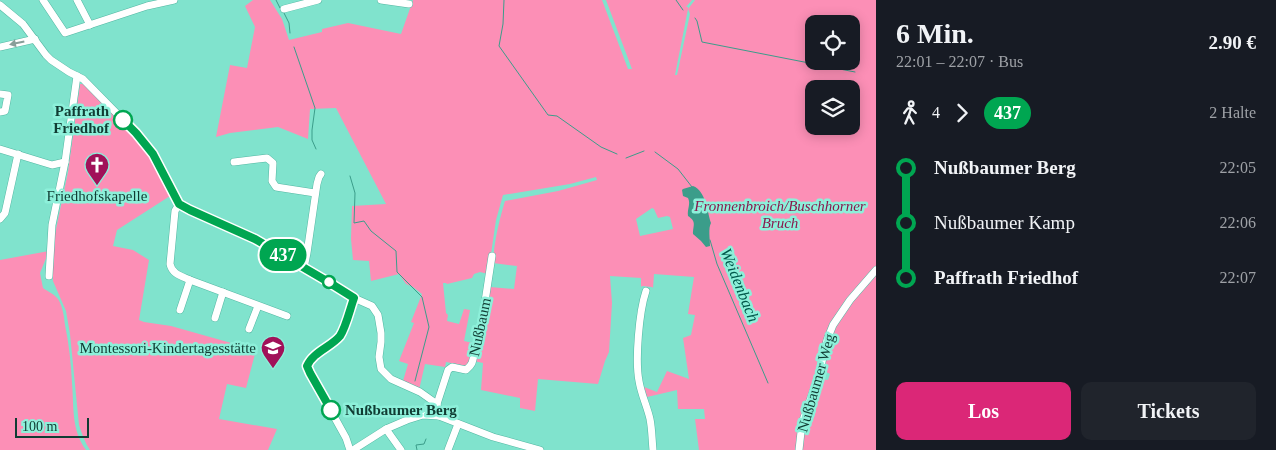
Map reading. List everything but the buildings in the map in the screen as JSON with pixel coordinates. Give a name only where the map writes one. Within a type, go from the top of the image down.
[{"type":"street","points":[[43,0],[65,32],[157,2],[174,0]]},
{"type":"street","points":[[77,0],[90,25]]},
{"type":"street","points":[[284,9],[318,0]]},
{"type":"street","points":[[381,0],[409,4]]},
{"type":"street","points":[[0,5],[23,24],[51,60],[83,79],[146,144],[157,160],[179,204],[197,214],[255,239],[354,298],[372,306],[376,311],[381,337],[380,367],[391,379],[420,392],[437,404],[438,416]]},
{"type":"street","points":[[0,47],[35,39]]},
{"type":"street","points":[[49,276],[52,224],[65,162],[77,76]]},
{"type":"street","points":[[0,94],[8,95],[5,111],[0,112]]},
{"type":"street","points":[[0,149],[52,165],[65,162]]},
{"type":"street","points":[[0,219],[5,213],[18,154]]},
{"type":"street","points":[[234,162],[267,158],[273,163],[272,181],[276,187],[315,193]]},
{"type":"street","points":[[304,268],[315,193],[318,177],[321,174]]},
{"type":"street","points":[[179,204],[175,211],[171,270],[190,280],[287,316]]},
{"type":"street","name":"Nußbaum","points":[[437,404],[448,370],[452,367],[466,370],[472,363],[480,334],[492,256]]},
{"type":"street","name":"Nußbaumer Weg","points":[[799,450],[802,423],[819,375],[827,340],[833,325],[850,300],[876,270]]},
{"type":"street","points":[[180,310],[190,280]]},
{"type":"street","points":[[215,318],[223,292]]},
{"type":"street","points":[[646,292],[643,300],[638,371],[639,383],[650,418],[653,450]]},
{"type":"street","points":[[354,298],[339,337],[312,358],[307,366],[352,450],[386,429],[423,415],[438,416],[508,442],[540,450]]},
{"type":"street","points":[[249,329],[258,306]]},
{"type":"street","points":[[448,450],[458,424]]},
{"type":"street","points":[[386,429],[401,450]]},
{"type":"green space","name":"Fronnenbroich/Buschhorner Bruch","points":[[253,0],[270,0],[282,19],[289,40],[348,23],[401,34],[413,0],[602,0],[628,69],[632,69],[606,0],[692,0],[686,7],[688,9],[695,0],[876,0],[876,450],[699,450],[695,419],[705,419],[704,409],[678,409],[677,390],[647,397],[644,387],[657,392],[667,371],[689,379],[683,338],[691,335],[695,315],[688,314],[694,277],[654,274],[653,288],[641,287],[641,278],[610,276],[612,303],[609,352],[598,384],[538,379],[535,411],[520,408],[520,398],[481,390],[483,363],[474,361],[486,318],[490,287],[514,289],[517,266],[493,263],[494,247],[505,201],[558,191],[597,180],[596,177],[570,184],[503,195],[496,220],[488,274],[480,272],[474,274],[472,278],[447,284],[443,283],[446,313],[448,315],[447,321],[459,324],[464,309],[470,310],[464,341],[477,344],[469,364],[467,366],[446,362],[445,367],[425,364],[419,390],[403,381],[408,364],[399,361],[414,323],[411,322],[422,294],[406,284],[399,274],[371,281],[369,261],[353,260],[351,239],[352,206],[386,204],[336,108],[310,109],[308,139],[278,127],[230,133],[216,137],[230,65],[247,68],[255,27],[245,6]],"holes":[[[688,9],[690,14],[677,75],[675,75]],[[652,208],[658,218],[670,217],[673,229],[640,236],[636,219]],[[821,369],[830,374],[828,380],[821,379],[820,384],[816,386],[812,383],[816,372]]]},
{"type":"green space","points":[[80,84],[85,84],[145,149],[155,164],[170,196],[117,230],[113,246],[133,250],[149,260],[139,320],[171,326],[256,350],[246,388],[227,384],[219,419],[277,429],[268,450],[90,450],[82,435],[79,425],[66,311],[53,281],[52,268],[55,234],[68,172]]},
{"type":"green space","points":[[49,251],[40,273],[43,288],[56,297],[62,309],[70,354],[73,409],[78,434],[86,450],[0,450],[0,260]]},
{"type":"water","points":[[693,186],[701,192],[711,223],[709,231],[710,246],[706,247],[693,234],[694,222],[688,216],[689,200],[683,196],[683,189]]},
{"type":"waterway","points":[[276,0],[280,8]]},
{"type":"waterway","name":"Weidenbach","points":[[504,0],[503,24],[499,46],[548,115],[557,116],[601,147],[617,154]]},
{"type":"waterway","points":[[676,0],[683,10]]},
{"type":"waterway","points":[[283,11],[289,23],[290,33]]},
{"type":"waterway","points":[[695,18],[702,42],[855,72]]},
{"type":"waterway","points":[[294,47],[315,108],[312,140],[316,149]]},
{"type":"waterway","name":"Weidenbach","points":[[626,158],[644,151]]},
{"type":"waterway","name":"Weidenbach","points":[[655,152],[678,169],[692,187]]},
{"type":"waterway","points":[[350,176],[355,193],[354,223],[364,221],[371,231],[396,251],[397,272],[422,297],[429,327],[415,381]]},
{"type":"waterway","name":"Weidenbach","points":[[710,240],[717,264],[768,383]]},
{"type":"waterway","points":[[417,450],[416,445],[424,444],[426,439]]},
{"type":"bus line","name":"437","points":[[123,120],[153,154],[179,204],[212,221],[255,239],[354,298],[339,337],[312,358],[307,366],[331,410]]},
{"type":"place","name":"Paffrath Friedhof","points":[[123,120]]},
{"type":"place","name":"Friedhofskapelle","points":[[97,186]]},
{"type":"place","name":"Montessori-Kindertagesstätte","points":[[273,369]]},
{"type":"place","name":"Nußbaumer Berg","points":[[331,410]]}]
